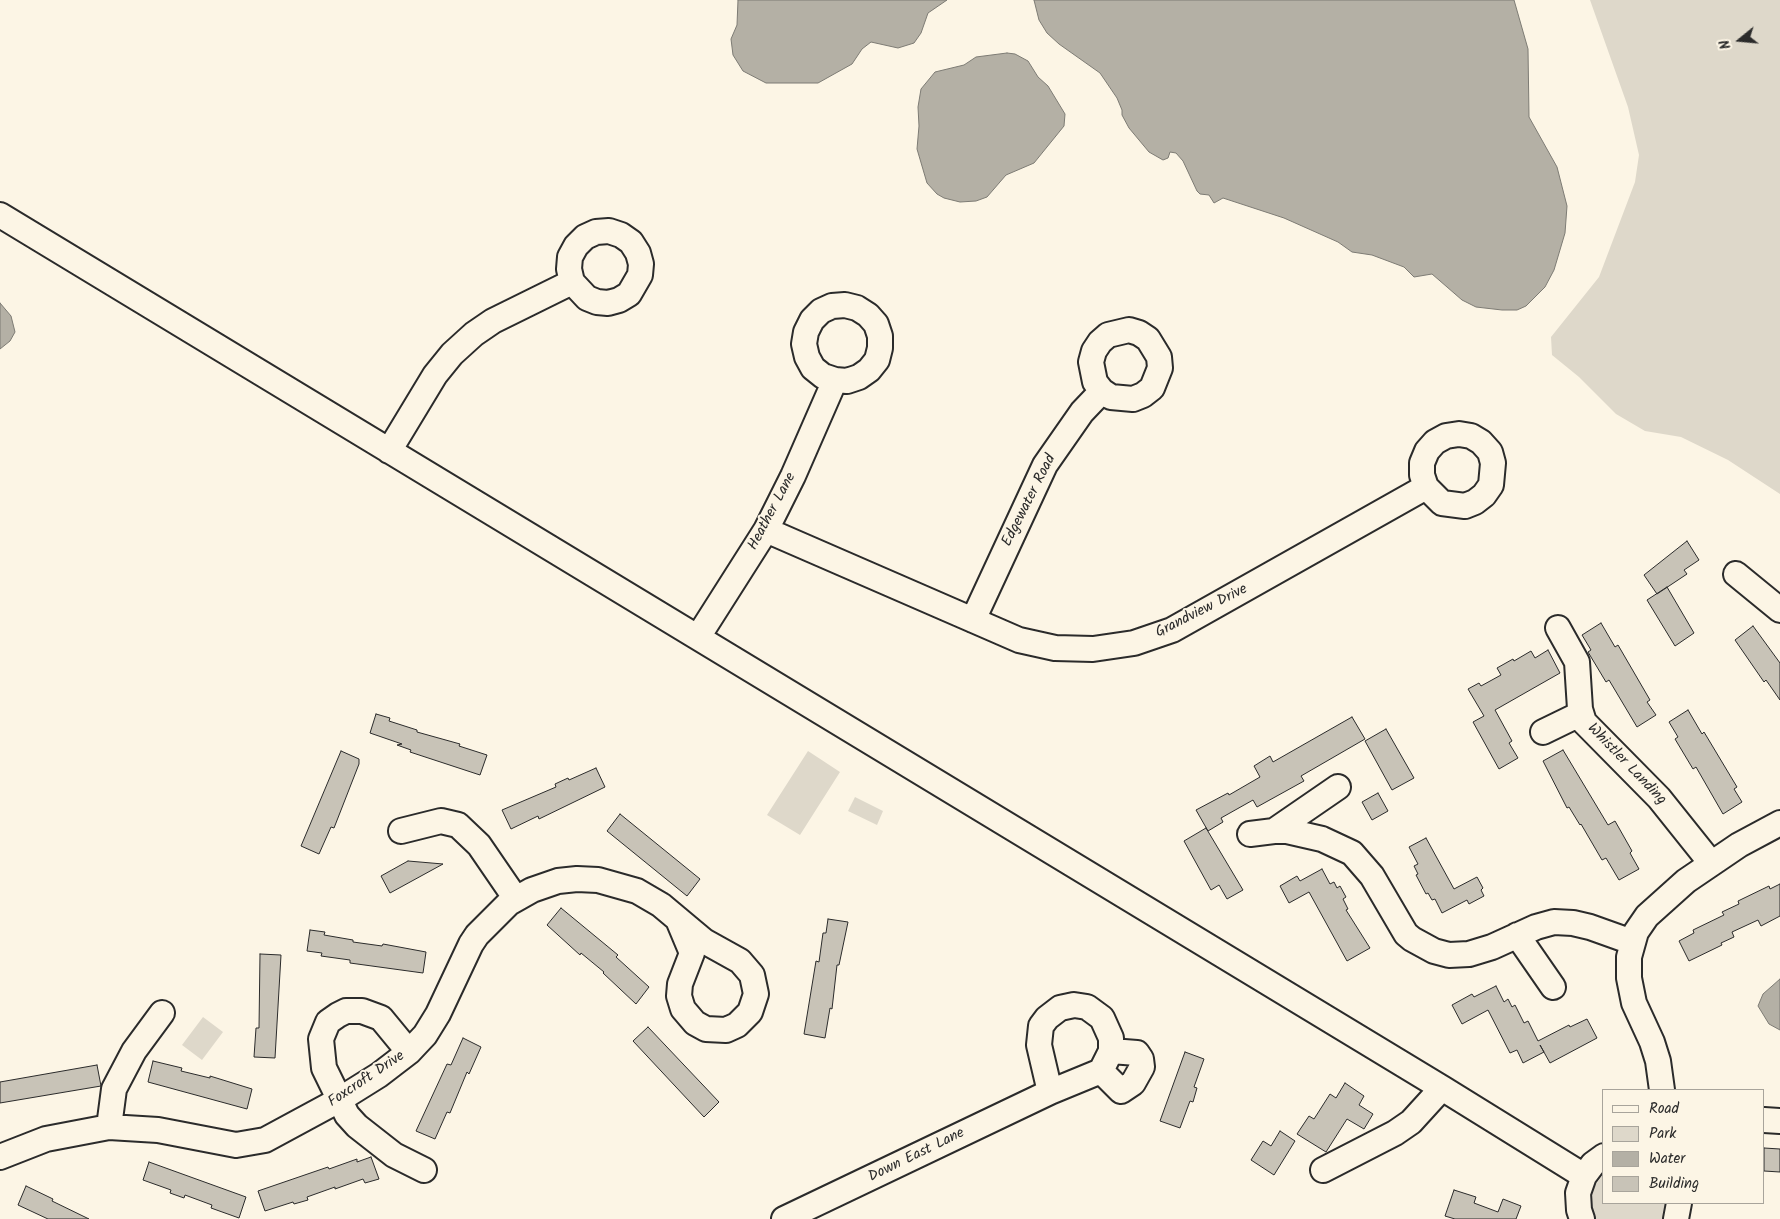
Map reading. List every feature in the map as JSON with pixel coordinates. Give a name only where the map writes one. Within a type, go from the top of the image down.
[{"type":"street","points":[[0,215],[1442,1088],[1584,1176]]},
{"type":"street","points":[[389,450],[434,375],[452,354],[474,334],[493,322],[572,282]]},
{"type":"street","name":"Heather Lane","points":[[698,637],[766,530],[800,461],[835,380]]},
{"type":"street","name":"Edgewater Road","points":[[973,620],[1045,465],[1082,412],[1102,391]]},
{"type":"street","name":"Grandview Drive","points":[[766,530],[1019,640],[1055,648],[1093,649],[1134,643],[1172,630],[1426,487]]},
{"type":"street","points":[[1736,574],[1780,610]]},
{"type":"street","name":"Whistler Landing","points":[[1558,628],[1577,662],[1580,714],[1588,727],[1675,816],[1711,863]]},
{"type":"street","points":[[1543,732],[1580,714]]},
{"type":"street","points":[[1274,831],[1338,787]]},
{"type":"street","points":[[401,831],[441,821],[458,825],[479,845],[516,899]]},
{"type":"street","points":[[1662,1089],[1652,1042],[1632,996],[1628,971],[1632,942],[1647,916],[1674,891],[1711,863],[1780,823]]},
{"type":"street","points":[[1250,834],[1287,831],[1322,839],[1352,854],[1372,876],[1406,934],[1426,948],[1449,954],[1469,954],[1492,947],[1517,935],[1554,922],[1573,923],[1632,942]]},
{"type":"street","name":"Foxcroft Drive","points":[[0,1158],[46,1139],[109,1127],[158,1130],[242,1145],[264,1140],[339,1100],[380,1075],[409,1052],[425,1035],[438,1014],[471,944],[497,914],[516,899],[532,890],[558,881],[577,879],[598,880],[637,892],[661,905],[679,922],[710,945],[736,957],[752,975],[756,988],[753,1006],[747,1017],[737,1025],[719,1031],[706,1029],[695,1023],[683,1009],[679,996],[680,984],[692,953],[679,922]]},
{"type":"street","points":[[1517,935],[1553,987]]},
{"type":"street","name":"Down East Lane","points":[[784,1219],[1050,1092],[1106,1061],[1110,1033],[1102,1018],[1094,1011],[1074,1005],[1055,1011],[1044,1022],[1038,1037],[1050,1092]]},
{"type":"street","points":[[409,1052],[388,1026],[373,1014],[352,1011],[338,1014],[323,1030],[320,1049],[324,1068],[347,1115],[357,1126],[394,1155],[424,1170]]},
{"type":"street","points":[[109,1127],[114,1089],[134,1051],[162,1013]]},
{"type":"street","points":[[1323,1170],[1395,1134],[1411,1122],[1442,1088]]},
{"type":"street","points":[[1765,1120],[1780,1121]]},
{"type":"street","points":[[1582,1219],[1578,1210],[1578,1193],[1584,1176],[1593,1164],[1602,1157]]},
{"type":"street","points":[[1676,1219],[1679,1204]]},
{"type":"green space","points":[[1590,0],[1780,0],[1780,494],[1728,460],[1681,437],[1645,431],[1616,414],[1579,377],[1552,355],[1551,337],[1599,277],[1635,182],[1639,155],[1628,107]]},
{"type":"green space","points":[[808,751],[840,772],[800,835],[767,815]]},
{"type":"green space","points":[[855,797],[883,811],[877,825],[848,811]]},
{"type":"green space","points":[[203,1017],[223,1032],[202,1060],[182,1045]]},
{"type":"green space","points":[[1602,1176],[1602,1204],[1668,1204],[1666,1219],[1591,1219],[1590,1193]]},
{"type":"water","points":[[738,0],[947,0],[928,13],[921,33],[914,43],[898,48],[871,42],[862,49],[852,64],[818,83],[766,83],[743,71],[733,55],[731,39],[737,25]]},
{"type":"water","points":[[1034,0],[1514,0],[1528,49],[1529,117],[1557,167],[1567,206],[1565,233],[1554,270],[1545,287],[1526,306],[1517,310],[1476,307],[1462,300],[1432,274],[1414,277],[1404,267],[1372,255],[1352,252],[1338,242],[1284,218],[1223,198],[1214,203],[1209,195],[1200,194],[1197,191],[1183,161],[1176,153],[1170,152],[1168,158],[1163,160],[1149,152],[1129,128],[1122,115],[1117,98],[1100,73],[1059,44],[1047,33],[1039,20]]},
{"type":"water","points":[[1007,53],[1015,54],[1028,61],[1038,77],[1048,86],[1065,114],[1064,126],[1034,163],[1006,175],[987,197],[976,201],[960,202],[944,198],[937,194],[927,183],[917,149],[918,107],[921,89],[935,72],[964,65],[976,57]]},
{"type":"water","points":[[0,303],[11,316],[15,332],[10,341],[0,349]]},
{"type":"water","points":[[1780,979],[1780,1030],[1769,1024],[1758,1006],[1763,994]]},
{"type":"building","points":[[1687,541],[1699,560],[1684,570],[1687,574],[1657,594],[1644,575]]},
{"type":"building","points":[[1667,587],[1694,633],[1675,646],[1647,600]]},
{"type":"building","points":[[1601,623],[1615,647],[1618,645],[1650,700],[1647,702],[1656,715],[1637,727],[1609,680],[1606,682],[1588,652],[1591,650],[1582,635]]},
{"type":"building","points":[[1753,626],[1780,663],[1780,700],[1766,680],[1764,682],[1735,640]]},
{"type":"building","points":[[1548,650],[1560,673],[1495,710],[1512,741],[1509,743],[1518,758],[1499,769],[1473,722],[1484,716],[1468,689],[1479,683],[1481,686],[1501,675],[1497,668],[1513,659],[1514,661],[1531,651],[1535,658]]},
{"type":"building","points":[[1688,710],[1702,734],[1704,732],[1737,787],[1734,789],[1742,802],[1723,814],[1696,767],[1693,769],[1675,739],[1678,737],[1669,722]]},
{"type":"building","points":[[376,714],[390,718],[389,721],[417,730],[417,732],[460,744],[459,746],[487,755],[480,775],[410,752],[411,750],[397,745],[402,744],[370,733]]},
{"type":"building","points":[[1352,717],[1365,739],[1301,776],[1304,781],[1257,807],[1253,800],[1221,818],[1223,822],[1208,831],[1196,810],[1228,793],[1229,795],[1260,777],[1254,766],[1270,756],[1273,762]]},
{"type":"building","points":[[1386,729],[1414,778],[1392,790],[1365,741]]},
{"type":"building","points":[[1563,750],[1608,825],[1615,821],[1632,851],[1630,853],[1639,869],[1619,880],[1606,858],[1602,860],[1581,824],[1569,807],[1567,808],[1543,761]]},
{"type":"building","points":[[341,751],[359,759],[359,764],[334,828],[331,827],[319,854],[301,846]]},
{"type":"building","points":[[596,768],[605,787],[539,819],[538,816],[511,829],[502,810],[556,787],[555,784],[568,778],[569,780]]},
{"type":"building","points":[[1378,793],[1388,811],[1372,820],[1362,802]]},
{"type":"building","points":[[620,814],[700,879],[687,896],[607,831]]},
{"type":"building","points":[[1206,828],[1243,890],[1227,899],[1219,885],[1211,890],[1184,841]]},
{"type":"building","points":[[1426,838],[1454,889],[1477,877],[1483,888],[1481,890],[1484,896],[1469,904],[1467,900],[1442,913],[1435,899],[1432,900],[1428,893],[1426,894],[1416,875],[1418,874],[1414,866],[1418,864],[1409,847]]},
{"type":"building","points":[[408,861],[443,864],[390,893],[381,876]]},
{"type":"building","points":[[1322,869],[1330,884],[1334,882],[1337,888],[1340,886],[1346,897],[1343,899],[1348,909],[1346,910],[1370,948],[1347,961],[1309,892],[1289,903],[1280,886],[1297,876],[1300,881]]},
{"type":"building","points":[[1780,884],[1780,916],[1761,926],[1758,920],[1732,932],[1734,937],[1689,961],[1679,941],[1694,933],[1693,930],[1724,915],[1722,912],[1739,904],[1738,901],[1769,886],[1770,889]]},
{"type":"building","points":[[561,908],[618,955],[616,957],[649,987],[636,1004],[604,972],[581,953],[580,955],[547,925]]},
{"type":"building","points":[[828,919],[848,922],[839,965],[837,965],[832,1009],[830,1008],[825,1038],[804,1034],[816,961],[819,962],[823,933],[826,933]]},
{"type":"building","points":[[310,930],[325,932],[324,935],[353,940],[353,942],[382,946],[383,944],[426,952],[423,973],[350,963],[350,960],[321,956],[322,953],[307,951]]},
{"type":"building","points":[[260,954],[281,955],[275,1058],[254,1057],[256,1028],[259,1028]]},
{"type":"building","points":[[1496,986],[1504,1002],[1508,999],[1512,1007],[1515,1005],[1524,1023],[1528,1021],[1538,1041],[1569,1025],[1570,1027],[1587,1019],[1597,1038],[1550,1063],[1544,1052],[1523,1063],[1517,1050],[1510,1053],[1488,1010],[1462,1024],[1452,1005],[1472,994],[1474,997]]},
{"type":"building","points":[[648,1027],[719,1102],[704,1117],[633,1041]]},
{"type":"building","points":[[463,1038],[481,1047],[469,1074],[467,1072],[450,1113],[447,1112],[435,1139],[416,1131],[447,1064],[451,1065]]},
{"type":"building","points":[[1185,1052],[1204,1059],[1194,1087],[1197,1088],[1193,1102],[1190,1101],[1180,1128],[1160,1121]]},
{"type":"building","points":[[153,1061],[182,1068],[181,1071],[210,1078],[210,1076],[252,1089],[247,1109],[148,1082]]},
{"type":"building","points":[[97,1065],[101,1086],[0,1103],[0,1082]]},
{"type":"building","points":[[1345,1083],[1364,1096],[1359,1105],[1373,1114],[1364,1129],[1347,1119],[1326,1152],[1297,1134],[1309,1116],[1314,1119],[1330,1094],[1336,1098]]},
{"type":"building","points":[[1280,1131],[1295,1141],[1274,1175],[1251,1160],[1263,1141],[1271,1146]]},
{"type":"building","points":[[1765,1148],[1780,1149],[1780,1172],[1765,1171]]},
{"type":"building","points":[[371,1157],[379,1179],[365,1183],[363,1179],[307,1197],[308,1200],[294,1204],[293,1202],[265,1211],[258,1191],[328,1167],[329,1169],[357,1159],[357,1162]]},
{"type":"building","points":[[149,1162],[246,1197],[239,1218],[211,1208],[212,1205],[185,1195],[184,1198],[170,1193],[171,1190],[143,1180]]},
{"type":"building","points":[[26,1186],[89,1219],[48,1219],[18,1205]]},
{"type":"building","points":[[1454,1190],[1476,1197],[1474,1203],[1498,1212],[1503,1199],[1521,1206],[1516,1219],[1455,1219],[1445,1216]]}]
